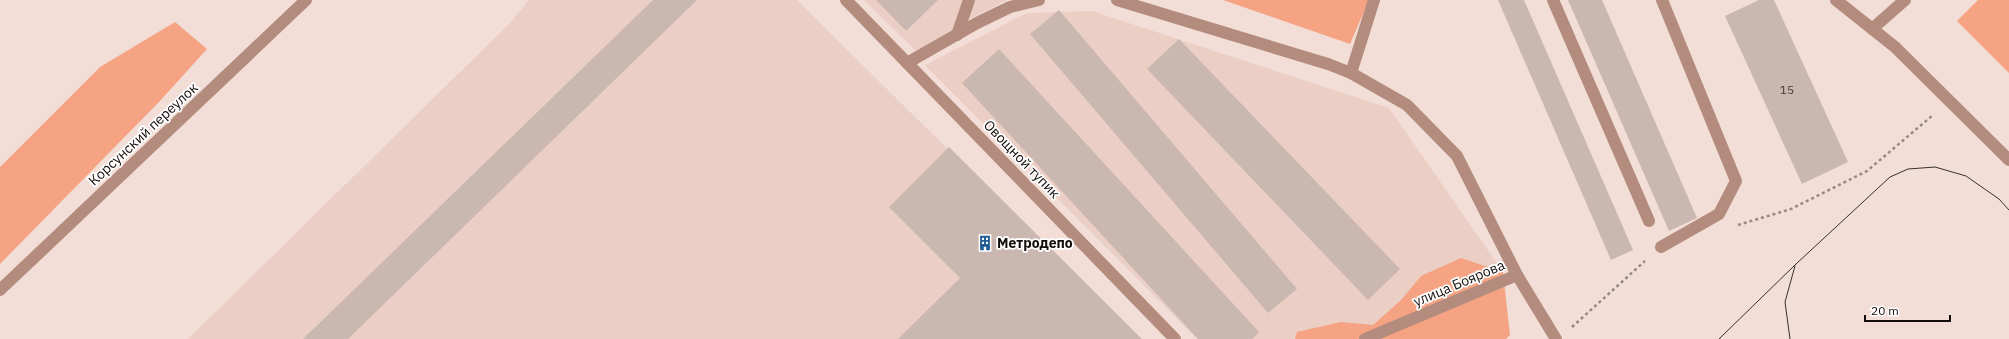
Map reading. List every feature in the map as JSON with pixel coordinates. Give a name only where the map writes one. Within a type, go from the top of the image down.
[{"type":"street","name":"Корсунский переулок","points":[[0,290],[306,0]]},
{"type":"street","name":"Овощной тупик","points":[[846,0],[1175,339]]},
{"type":"street","points":[[957,35],[969,0]]},
{"type":"street","points":[[907,63],[1010,7],[1039,0]]},
{"type":"street","points":[[1117,0],[1328,64],[1352,73],[1407,105],[1457,156],[1518,275]]},
{"type":"street","points":[[1352,73],[1374,0]]},
{"type":"street","points":[[1553,0],[1649,221]]},
{"type":"street","points":[[1661,247],[1719,214],[1736,181],[1662,0]]},
{"type":"street","points":[[1836,0],[1895,47],[2009,160]]},
{"type":"street","points":[[1872,29],[1904,0]]},
{"type":"street","name":"улица Боярова","points":[[1365,339],[1518,275],[1556,339]]},
{"type":"path","points":[[1733,226],[1791,209],[1867,171],[1950,101]]},
{"type":"path","points":[[1569,329],[1661,247]]},
{"type":"shaded area","points":[[529,0],[797,0],[1139,339],[188,339],[510,23]]},
{"type":"shaded area","points":[[864,0],[1007,0],[967,20],[917,52]]},
{"type":"shaded area","points":[[1223,0],[1369,0],[1350,44]]},
{"type":"shaded area","points":[[1978,0],[2009,0],[2009,73],[1957,21]]},
{"type":"shaded area","points":[[1092,11],[1389,108],[1503,272],[1343,339],[1197,339],[925,65],[1027,13]]},
{"type":"shaded area","points":[[175,22],[207,49],[159,102],[0,264],[0,167],[100,67]]},
{"type":"shaded area","points":[[1461,258],[1503,272],[1510,335],[1506,339],[1295,339],[1297,332],[1341,322],[1373,325],[1401,300],[1421,276]]},
{"type":"building","points":[[653,0],[697,0],[348,339],[303,339]]},
{"type":"building","points":[[876,0],[938,0],[906,31]]},
{"type":"building","points":[[1498,0],[1524,0],[1633,250],[1611,260]]},
{"type":"building","points":[[1568,0],[1602,0],[1697,218],[1669,231]]},
{"type":"building","points":[[1759,0],[1774,0],[1848,162],[1802,184],[1725,16]]},
{"type":"building","points":[[1059,10],[1297,289],[1268,313],[1030,34]]},
{"type":"building","points":[[1179,39],[1400,269],[1368,300],[1147,69]]},
{"type":"building","points":[[999,49],[1259,332],[1252,339],[1198,339],[962,83]]},
{"type":"building","name":"Метродепо","points":[[949,147],[1142,339],[898,339],[960,278],[889,207]]},
{"type":"tram line","points":[[1719,339],[1796,264],[1890,177],[1908,169],[1935,167],[1966,176],[1999,199],[2009,210]]},
{"type":"tram line","points":[[1790,339],[1785,302],[1795,266]]},
{"type":"place","name":"Метродепо","points":[[985,243]]}]
